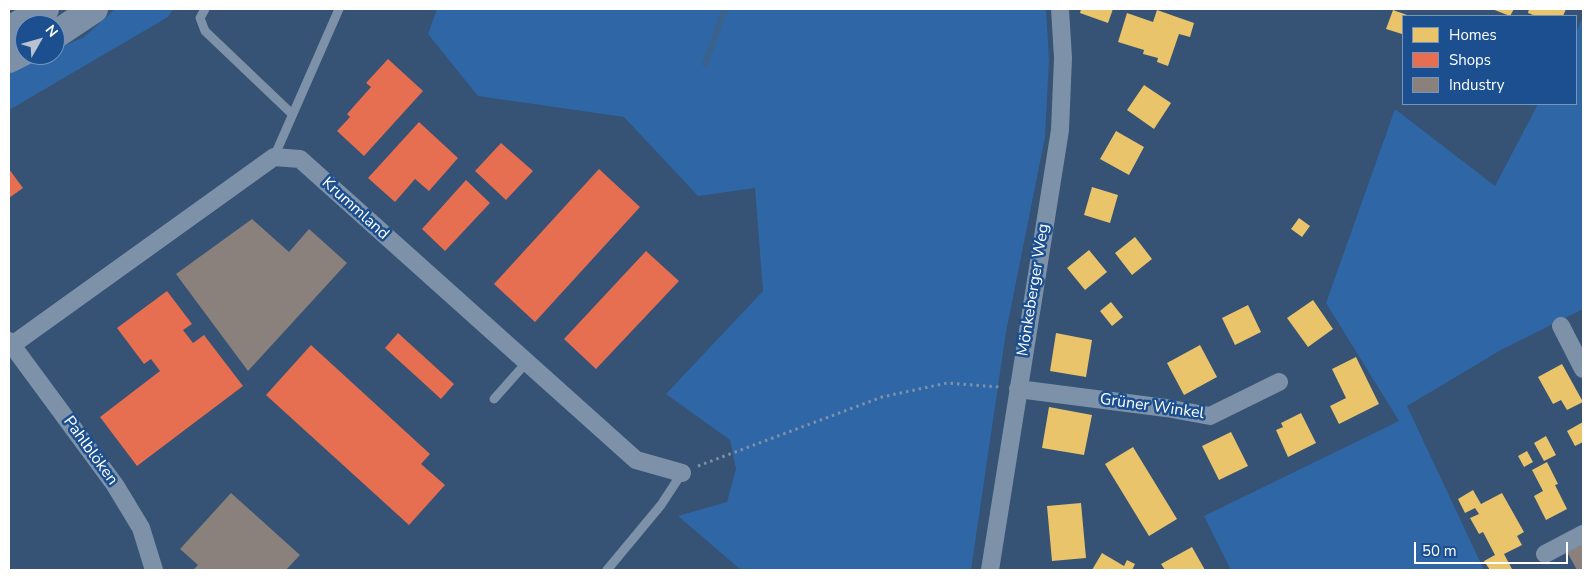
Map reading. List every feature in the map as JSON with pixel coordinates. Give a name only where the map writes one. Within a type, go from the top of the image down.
[{"type":"highway","points":[[9,30],[45,9]]},
{"type":"highway","points":[[65,28],[94,9]]},
{"type":"street","name":"Mönkeberger Weg","points":[[990,570],[1060,130],[1062,58],[1060,9]]},
{"type":"street","points":[[10,343],[274,156]]},
{"type":"street","name":"Krummland","points":[[274,156],[300,159],[636,460],[682,473]]},
{"type":"street","points":[[1561,326],[1583,369]]},
{"type":"street","name":"Pahlblöken","points":[[10,343],[116,485],[141,528],[154,570]]},
{"type":"street","name":"Grüner Winkel","points":[[1018,389],[1166,408],[1210,416],[1279,382]]},
{"type":"street","points":[[1545,554],[1583,534]]},
{"type":"lane","points":[[205,9],[200,18],[206,31],[291,113]]},
{"type":"lane","points":[[274,156],[291,113],[339,9]]},
{"type":"lane","points":[[494,399],[526,363]]},
{"type":"lane","points":[[607,570],[661,505],[682,473]]},
{"type":"path","points":[[682,473],[882,397],[947,383],[1018,389]]},
{"type":"shaded area","points":[[115,9],[173,9],[168,17],[9,110],[9,73],[25,65],[65,65],[65,46],[84,37]]},
{"type":"shaded area","points":[[437,9],[1046,9],[1049,60],[1045,137],[1006,332],[971,570],[741,570],[678,516],[727,502],[736,469],[730,440],[666,394],[763,291],[755,188],[698,196],[624,117],[478,96],[428,34]]},
{"type":"shaded area","points":[[1583,17],[1583,309],[1501,350],[1407,406],[1484,570],[1231,570],[1204,516],[1399,421],[1326,303],[1395,109],[1495,186],[1537,105],[1577,105],[1577,30]]},
{"type":"building: Homes","points":[[1081,9],[1113,9],[1108,23],[1080,13]]},
{"type":"building: Homes","points":[[1492,9],[1514,9],[1511,15]]},
{"type":"building: Homes","points":[[1529,9],[1566,9],[1563,15],[1533,15],[1528,13]]},
{"type":"building: Homes","points":[[1157,10],[1194,23],[1190,37],[1179,34],[1168,66],[1157,62],[1158,58],[1143,54],[1144,50],[1118,42],[1127,13],[1153,22]]},
{"type":"building: Homes","points":[[1393,10],[1407,15],[1402,15],[1402,34],[1386,29]]},
{"type":"building: Homes","points":[[1144,85],[1171,103],[1154,129],[1127,110]]},
{"type":"building: Homes","points":[[1116,131],[1144,147],[1129,175],[1100,159]]},
{"type":"building: Homes","points":[[1092,187],[1118,195],[1110,223],[1084,215]]},
{"type":"building: Homes","points":[[1299,218],[1310,226],[1302,237],[1291,229]]},
{"type":"building: Homes","points":[[1135,237],[1152,259],[1132,275],[1115,253]]},
{"type":"building: Homes","points":[[1089,250],[1107,272],[1085,290],[1067,268]]},
{"type":"building: Homes","points":[[1313,300],[1333,329],[1308,347],[1287,318]]},
{"type":"building: Homes","points":[[1111,302],[1123,317],[1112,326],[1100,311]]},
{"type":"building: Homes","points":[[1248,305],[1261,332],[1235,345],[1222,318]]},
{"type":"building: Homes","points":[[1056,333],[1092,340],[1086,377],[1050,371]]},
{"type":"building: Homes","points":[[1200,345],[1217,377],[1184,395],[1167,363]]},
{"type":"building: Homes","points":[[1356,357],[1379,404],[1339,424],[1330,406],[1346,398],[1332,369]]},
{"type":"building: Homes","points":[[1562,364],[1583,402],[1567,410],[1561,400],[1553,404],[1538,377]]},
{"type":"building: Homes","points":[[1049,407],[1092,415],[1084,455],[1042,448]]},
{"type":"building: Homes","points":[[1301,413],[1316,443],[1288,457],[1276,430],[1283,427],[1281,423]]},
{"type":"building: Homes","points":[[1583,422],[1583,442],[1575,446],[1567,431]]},
{"type":"building: Homes","points":[[1231,432],[1248,466],[1219,480],[1202,446]]},
{"type":"building: Homes","points":[[1546,436],[1556,455],[1544,461],[1534,443]]},
{"type":"building: Homes","points":[[1133,447],[1177,519],[1149,536],[1105,464]]},
{"type":"building: Homes","points":[[1527,451],[1533,462],[1524,467],[1518,456]]},
{"type":"building: Homes","points":[[1547,462],[1558,484],[1555,485],[1567,509],[1546,520],[1534,496],[1543,491],[1532,470]]},
{"type":"building: Homes","points":[[1473,490],[1481,504],[1502,493],[1524,532],[1517,536],[1522,545],[1504,554],[1512,569],[1510,570],[1490,570],[1484,561],[1495,555],[1483,532],[1479,534],[1470,518],[1479,514],[1475,508],[1465,513],[1458,499]]},
{"type":"building: Homes","points":[[1081,503],[1086,558],[1052,561],[1047,506]]},
{"type":"building: Homes","points":[[1192,547],[1205,570],[1165,570],[1161,564]]},
{"type":"building: Homes","points":[[1102,553],[1124,566],[1127,560],[1135,564],[1132,570],[1092,570]]},
{"type":"building: Shops","points":[[388,59],[423,91],[364,156],[337,131],[350,117],[347,114],[371,87],[366,83]]},
{"type":"building: Shops","points":[[419,122],[458,158],[429,191],[415,179],[395,202],[368,178]]},
{"type":"building: Shops","points":[[501,143],[533,171],[506,200],[475,171]]},
{"type":"building: Shops","points":[[9,169],[23,188],[9,198]]},
{"type":"building: Shops","points":[[599,169],[640,207],[535,322],[494,284]]},
{"type":"building: Shops","points":[[466,180],[490,203],[445,251],[422,229]]},
{"type":"building: Shops","points":[[646,251],[679,281],[596,369],[564,339]]},
{"type":"building: Shops","points":[[167,291],[192,324],[183,330],[193,343],[204,335],[243,386],[137,466],[100,417],[160,371],[151,359],[144,364],[117,328]]},
{"type":"building: Shops","points":[[398,333],[454,384],[441,399],[385,348]]},
{"type":"building: Shops","points":[[311,345],[430,454],[421,464],[445,485],[409,525],[266,395]]},
{"type":"building: Industry","points":[[252,219],[289,252],[309,229],[347,263],[248,371],[176,274]]},
{"type":"building: Industry","points":[[231,493],[300,555],[286,570],[193,570],[198,565],[180,549]]},
{"type":"building: Industry","points":[[1583,544],[1583,570],[1577,570],[1567,552]]},
{"type":"waterway","points":[[705,64],[725,9]]}]
